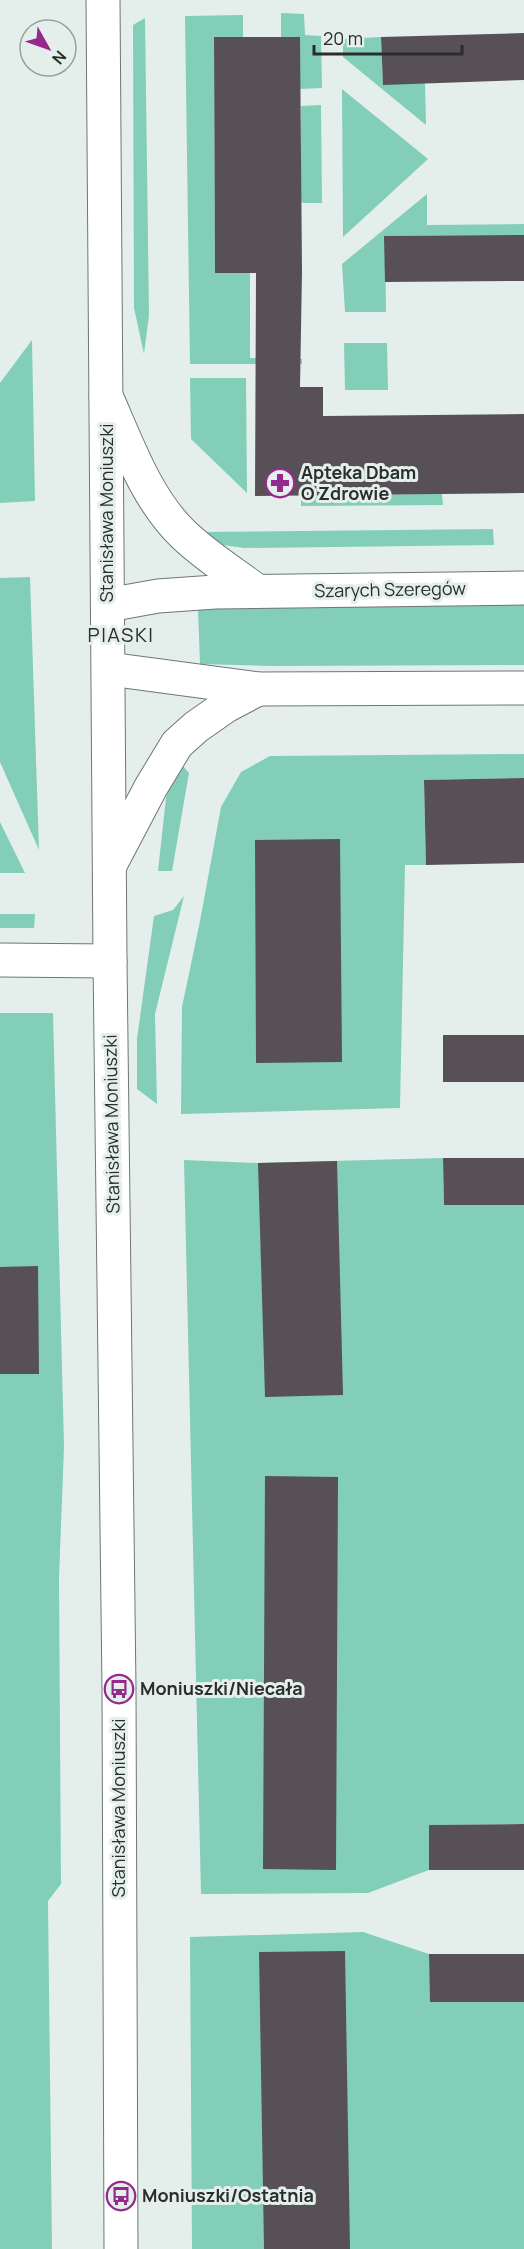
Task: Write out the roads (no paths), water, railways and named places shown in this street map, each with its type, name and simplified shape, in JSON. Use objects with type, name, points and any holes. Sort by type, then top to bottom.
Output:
[{"type":"street","name":"Stanisława Moniuszki","points":[[103,0],[110,961],[119,1689],[121,2249]]},
{"type":"street","points":[[106,396],[138,467],[172,523],[185,536],[257,591]]},
{"type":"street","name":"Szarych Szeregów","points":[[108,605],[158,596],[257,591],[524,588]]},
{"type":"street","points":[[109,669],[258,688],[524,688]]},
{"type":"street","points":[[111,863],[151,787],[177,744],[226,706],[258,688]]},
{"type":"street","points":[[0,960],[110,961]]},
{"type":"place","name":"Apteka Dbam O Zdrowie","points":[[280,483]]},
{"type":"place","name":"Moniuszki/Niecała","points":[[119,1689]]},
{"type":"place","name":"Moniuszki/Ostatnia","points":[[121,2196]]},
{"type":"district","name":"PIASKI","points":[[121,635]]}]
